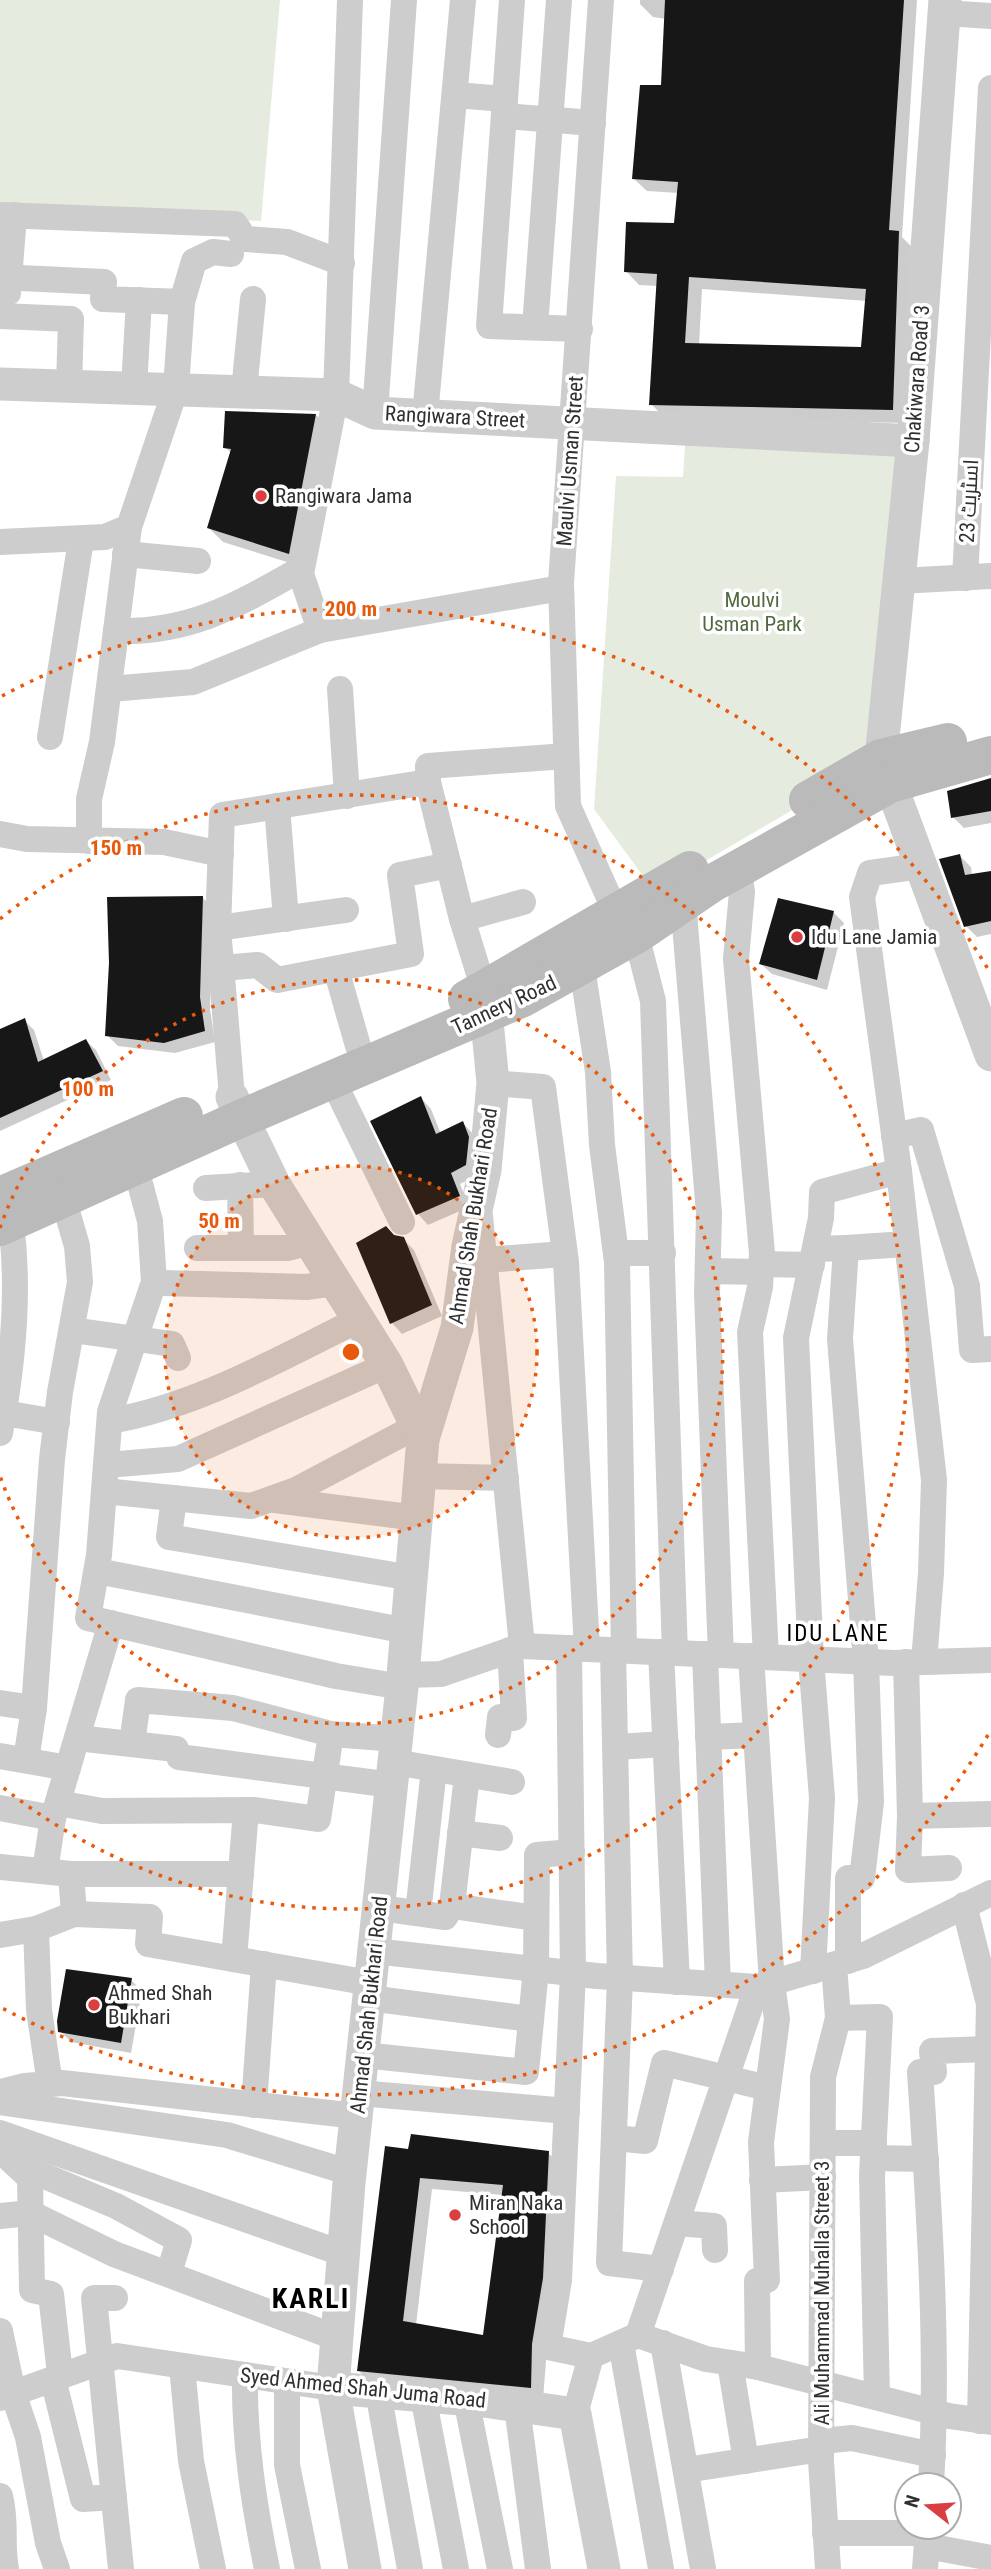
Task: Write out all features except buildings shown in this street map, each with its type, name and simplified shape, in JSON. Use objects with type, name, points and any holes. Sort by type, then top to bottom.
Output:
[{"type":"main road","name":"Tannery Road","points":[[4,1215],[130,1138],[333,1081],[486,1002],[626,924],[885,771],[991,731]]},
{"type":"main road","name":"Tannery Road","points":[[4,1215],[64,1198],[135,1165],[236,1108],[358,1046],[582,967],[626,924],[683,901],[739,870],[885,771],[991,755]]},
{"type":"street","points":[[320,630],[301,574],[336,395],[350,0]]},
{"type":"street","points":[[375,413],[404,0]]},
{"type":"street","points":[[425,416],[463,0]]},
{"type":"street","points":[[512,0],[489,326],[580,328]]},
{"type":"street","points":[[535,327],[559,0]]},
{"type":"street","name":"Maulvi Usman Street","points":[[601,0],[561,588],[566,756],[568,806],[626,924],[653,1001],[669,1442],[666,1744],[677,1982]]},
{"type":"street","points":[[945,6],[991,16]]},
{"type":"street","name":"Chakiwara Road 3","points":[[885,771],[913,441],[945,6]]},
{"type":"street","name":"اسٹریٹ 23","points":[[978,577],[991,88]]},
{"type":"street","points":[[455,94],[551,120],[593,123]]},
{"type":"street","points":[[69,386],[71,319],[3,316],[7,215],[235,224],[245,239],[287,242],[342,263]]},
{"type":"street","points":[[89,841],[89,799],[102,743],[110,689],[129,527],[176,388],[182,302],[194,261],[213,252],[231,254]]},
{"type":"street","points":[[5,277],[104,282],[103,299],[182,302]]},
{"type":"street","points":[[244,391],[253,299]]},
{"type":"street","points":[[134,387],[139,300]]},
{"type":"street","points":[[340,301],[383,305]]},
{"type":"street","name":"Rangiwara Street","points":[[0,384],[336,395],[375,413],[913,441]]},
{"type":"street","points":[[0,542],[81,540],[105,537],[129,527]]},
{"type":"street","points":[[50,737],[81,540]]},
{"type":"street","points":[[125,554],[198,561]]},
{"type":"street","points":[[116,631],[144,632],[180,627],[232,608],[292,574],[301,574]]},
{"type":"street","points":[[900,581],[978,577]]},
{"type":"street","points":[[110,689],[193,682],[320,630],[561,588]]},
{"type":"street","points":[[341,689],[347,796]]},
{"type":"street","points":[[486,1002],[428,782],[428,766],[566,756]]},
{"type":"street","points":[[885,771],[991,1055]]},
{"type":"street","points":[[105,1478],[174,1498],[251,1506],[296,1490],[420,1432],[387,1366],[274,1184],[236,1108],[218,928],[222,815],[428,782]]},
{"type":"street","points":[[278,806],[286,919]]},
{"type":"street","points":[[0,834],[27,839],[164,842],[221,854]]},
{"type":"street","points":[[222,968],[258,965],[277,980],[411,954],[400,875],[449,865]]},
{"type":"street","points":[[921,866],[870,873],[862,897],[899,1171],[934,1480],[931,1573],[915,1662],[908,1870],[949,1868]]},
{"type":"street","points":[[739,870],[743,892],[736,960],[761,1268],[750,1332],[758,1657],[756,1735],[764,1985],[777,2019],[761,2142],[767,2280],[757,2281],[758,2367]]},
{"type":"street","points":[[683,901],[709,1213],[713,1654],[708,1737],[718,1985]]},
{"type":"street","points":[[462,919],[523,902]]},
{"type":"street","points":[[218,928],[346,911]]},
{"type":"street","points":[[582,967],[598,1072],[602,1145],[616,1253],[598,1649],[572,1852],[573,1973],[559,2280],[548,2347],[590,2356],[629,2339],[663,2343],[706,2359],[758,2367],[935,2412],[986,2421],[989,2004],[964,1905]]},
{"type":"street","points":[[336,969],[358,1046]]},
{"type":"street","name":"Ahmad Shah Bukhari Road","points":[[365,2569],[333,2388],[351,2173],[403,1681],[420,1476],[420,1432],[457,1328],[485,1170],[493,1083],[486,1002]]},
{"type":"street","points":[[333,1081],[402,1222]]},
{"type":"street","points":[[493,1083],[543,1087],[564,1254],[598,1649],[615,1747],[620,1978],[609,2263],[661,2269]]},
{"type":"street","points":[[894,1136],[921,1130],[967,1286],[972,1350],[991,1349]]},
{"type":"street","points":[[135,1165],[150,1221],[154,1282],[110,1421],[97,1571],[88,1618],[336,1676],[403,1681],[441,1674],[516,1648],[866,1661],[991,1660]]},
{"type":"street","points":[[832,1966],[811,1659],[796,1338],[813,1257],[822,1192],[899,1171]]},
{"type":"street","points":[[206,1188],[274,1184]]},
{"type":"street","points":[[240,1185],[241,1248]]},
{"type":"street","points":[[479,1197],[506,1478],[516,1648],[514,1718],[500,1717],[498,1735]]},
{"type":"street","points":[[26,1760],[34,1708],[57,1422],[80,1282],[77,1246],[64,1198]]},
{"type":"street","points":[[4,1215],[16,1260],[14,1323],[2,1423],[57,1422]]},
{"type":"street","points":[[197,1248],[288,1248],[310,1242]]},
{"type":"street","points":[[708,1271],[761,1268],[846,1248],[906,1244]]},
{"type":"street","points":[[832,1966],[848,1878],[862,1878],[872,1802],[866,1661],[840,1339],[846,1248]]},
{"type":"street","points":[[616,1253],[663,1253]]},
{"type":"street","points":[[485,1260],[564,1254]]},
{"type":"street","points":[[162,1283],[306,1287],[335,1283]]},
{"type":"street","points":[[110,1421],[153,1414],[187,1402],[358,1320]]},
{"type":"street","points":[[72,1330],[135,1341],[173,1344],[178,1358]]},
{"type":"street","points":[[105,1478],[178,1459],[387,1366]]},
{"type":"street","points":[[669,1442],[713,1441]]},
{"type":"street","points":[[420,1476],[506,1478]]},
{"type":"street","points":[[174,1498],[169,1537],[412,1578]]},
{"type":"street","points":[[270,1499],[417,1518]]},
{"type":"street","points":[[97,1571],[407,1630]]},
{"type":"street","points":[[74,1914],[58,1872],[56,1811],[111,1623]]},
{"type":"street","points":[[132,1744],[138,1700],[233,1708],[331,1734],[394,1762],[512,1782]]},
{"type":"street","points":[[0,1703],[34,1708]]},
{"type":"street","points":[[0,1808],[56,1811],[246,1810],[303,1815],[318,1819],[331,1734]]},
{"type":"street","points":[[708,1737],[756,1735]]},
{"type":"street","points":[[77,1738],[176,1749],[179,1758],[324,1776],[394,1762]]},
{"type":"street","points":[[615,1747],[666,1744]]},
{"type":"street","points":[[0,1756],[68,1768]]},
{"type":"street","points":[[418,1913],[434,1769]]},
{"type":"street","points":[[380,1908],[445,1917],[452,1906],[467,1775]]},
{"type":"street","points":[[234,1959],[246,1810]]},
{"type":"street","points":[[910,1816],[991,1814]]},
{"type":"street","points":[[460,1833],[500,1838]]},
{"type":"street","points":[[363,2055],[526,2072],[536,1969],[537,1855],[572,1852]]},
{"type":"street","points":[[0,1867],[58,1872],[241,1874]]},
{"type":"street","points":[[153,1874],[148,1944],[264,1965],[370,1991],[530,2019]]},
{"type":"street","points":[[374,1951],[620,1978],[718,1985],[764,1985],[832,1966],[991,1893]]},
{"type":"street","points":[[452,1906],[536,1918]]},
{"type":"street","points":[[0,1935],[36,1929],[74,1914],[150,1917]]},
{"type":"street","points":[[36,1929],[39,2010],[50,2084]]},
{"type":"street","points":[[254,2105],[264,1965]]},
{"type":"street","name":"Ali Muhammad Muhalla Street 3","points":[[828,2569],[821,2445],[823,2077],[838,2018],[832,1966]]},
{"type":"street","points":[[662,2569],[629,2339],[661,2269],[726,2078],[764,1985]]},
{"type":"street","points":[[838,2018],[880,2017],[874,2150],[877,2397]]},
{"type":"street","points":[[932,2471],[935,2412],[931,2236],[920,2072],[934,2072],[932,2051],[988,2049]]},
{"type":"street","points":[[615,2138],[645,2141],[664,2063],[768,2088]]},
{"type":"street","points":[[476,2103],[479,2067]]},
{"type":"street","points":[[2,2088],[50,2084],[254,2105],[476,2103],[567,2111]]},
{"type":"street","points":[[2,2088],[227,2135],[351,2173]]},
{"type":"street","points":[[0,2133],[344,2254]]},
{"type":"street","points":[[823,2143],[926,2159]]},
{"type":"street","points":[[7,2156],[30,2178],[32,2290],[51,2294],[57,2376],[83,2499],[114,2497]]},
{"type":"street","points":[[7,2156],[116,2206],[179,2240],[169,2273]]},
{"type":"street","points":[[762,2180],[823,2177]]},
{"type":"street","points":[[0,2216],[30,2213],[114,2254],[337,2338]]},
{"type":"street","points":[[677,2222],[714,2226],[715,2250]]},
{"type":"street","points":[[115,2298],[94,2298],[121,2569]]},
{"type":"street","points":[[0,2331],[6,2396],[28,2437],[42,2515],[57,2569]]},
{"type":"street","points":[[663,2343],[703,2569]]},
{"type":"street","name":"Syed Ahmed Shah Juma Road","points":[[6,2396],[117,2356],[333,2388],[466,2399],[575,2414]]},
{"type":"street","points":[[590,2356],[575,2414],[604,2569]]},
{"type":"street","points":[[730,2363],[746,2461]]},
{"type":"street","points":[[182,2366],[191,2461],[213,2569]]},
{"type":"street","points":[[245,2375],[246,2434],[267,2569]]},
{"type":"street","points":[[287,2382],[287,2465],[308,2569]]},
{"type":"street","points":[[379,2392],[410,2569]]},
{"type":"street","points":[[422,2396],[456,2569]]},
{"type":"street","points":[[466,2399],[500,2569]]},
{"type":"street","points":[[517,2406],[538,2569]]},
{"type":"street","points":[[686,2470],[746,2461],[852,2438],[933,2455]]},
{"type":"street","points":[[0,2496],[6,2522],[3,2553],[6,2569]]},
{"type":"street","points":[[825,2533],[927,2544],[991,2558]]},
{"type":"green space","points":[[0,0],[280,0],[261,221],[0,214]]},
{"type":"green space","name":"Moulvi Usman Park","points":[[686,430],[913,441],[881,758],[654,891],[594,809],[616,476],[683,477]]},
{"type":"place","name":"Rangiwara Jama","points":[[261,496]]},
{"type":"place","name":"Idu Lane Jamia","points":[[797,937]]},
{"type":"place","name":"Ahmed Shah Bukhari","points":[[94,2005]]},
{"type":"place","name":"Miran Naka School","points":[[455,2215]]},
{"type":"district","name":"IDU LANE","points":[[838,1633]]},
{"type":"district","name":"KARLI","points":[[311,2298]]}]
